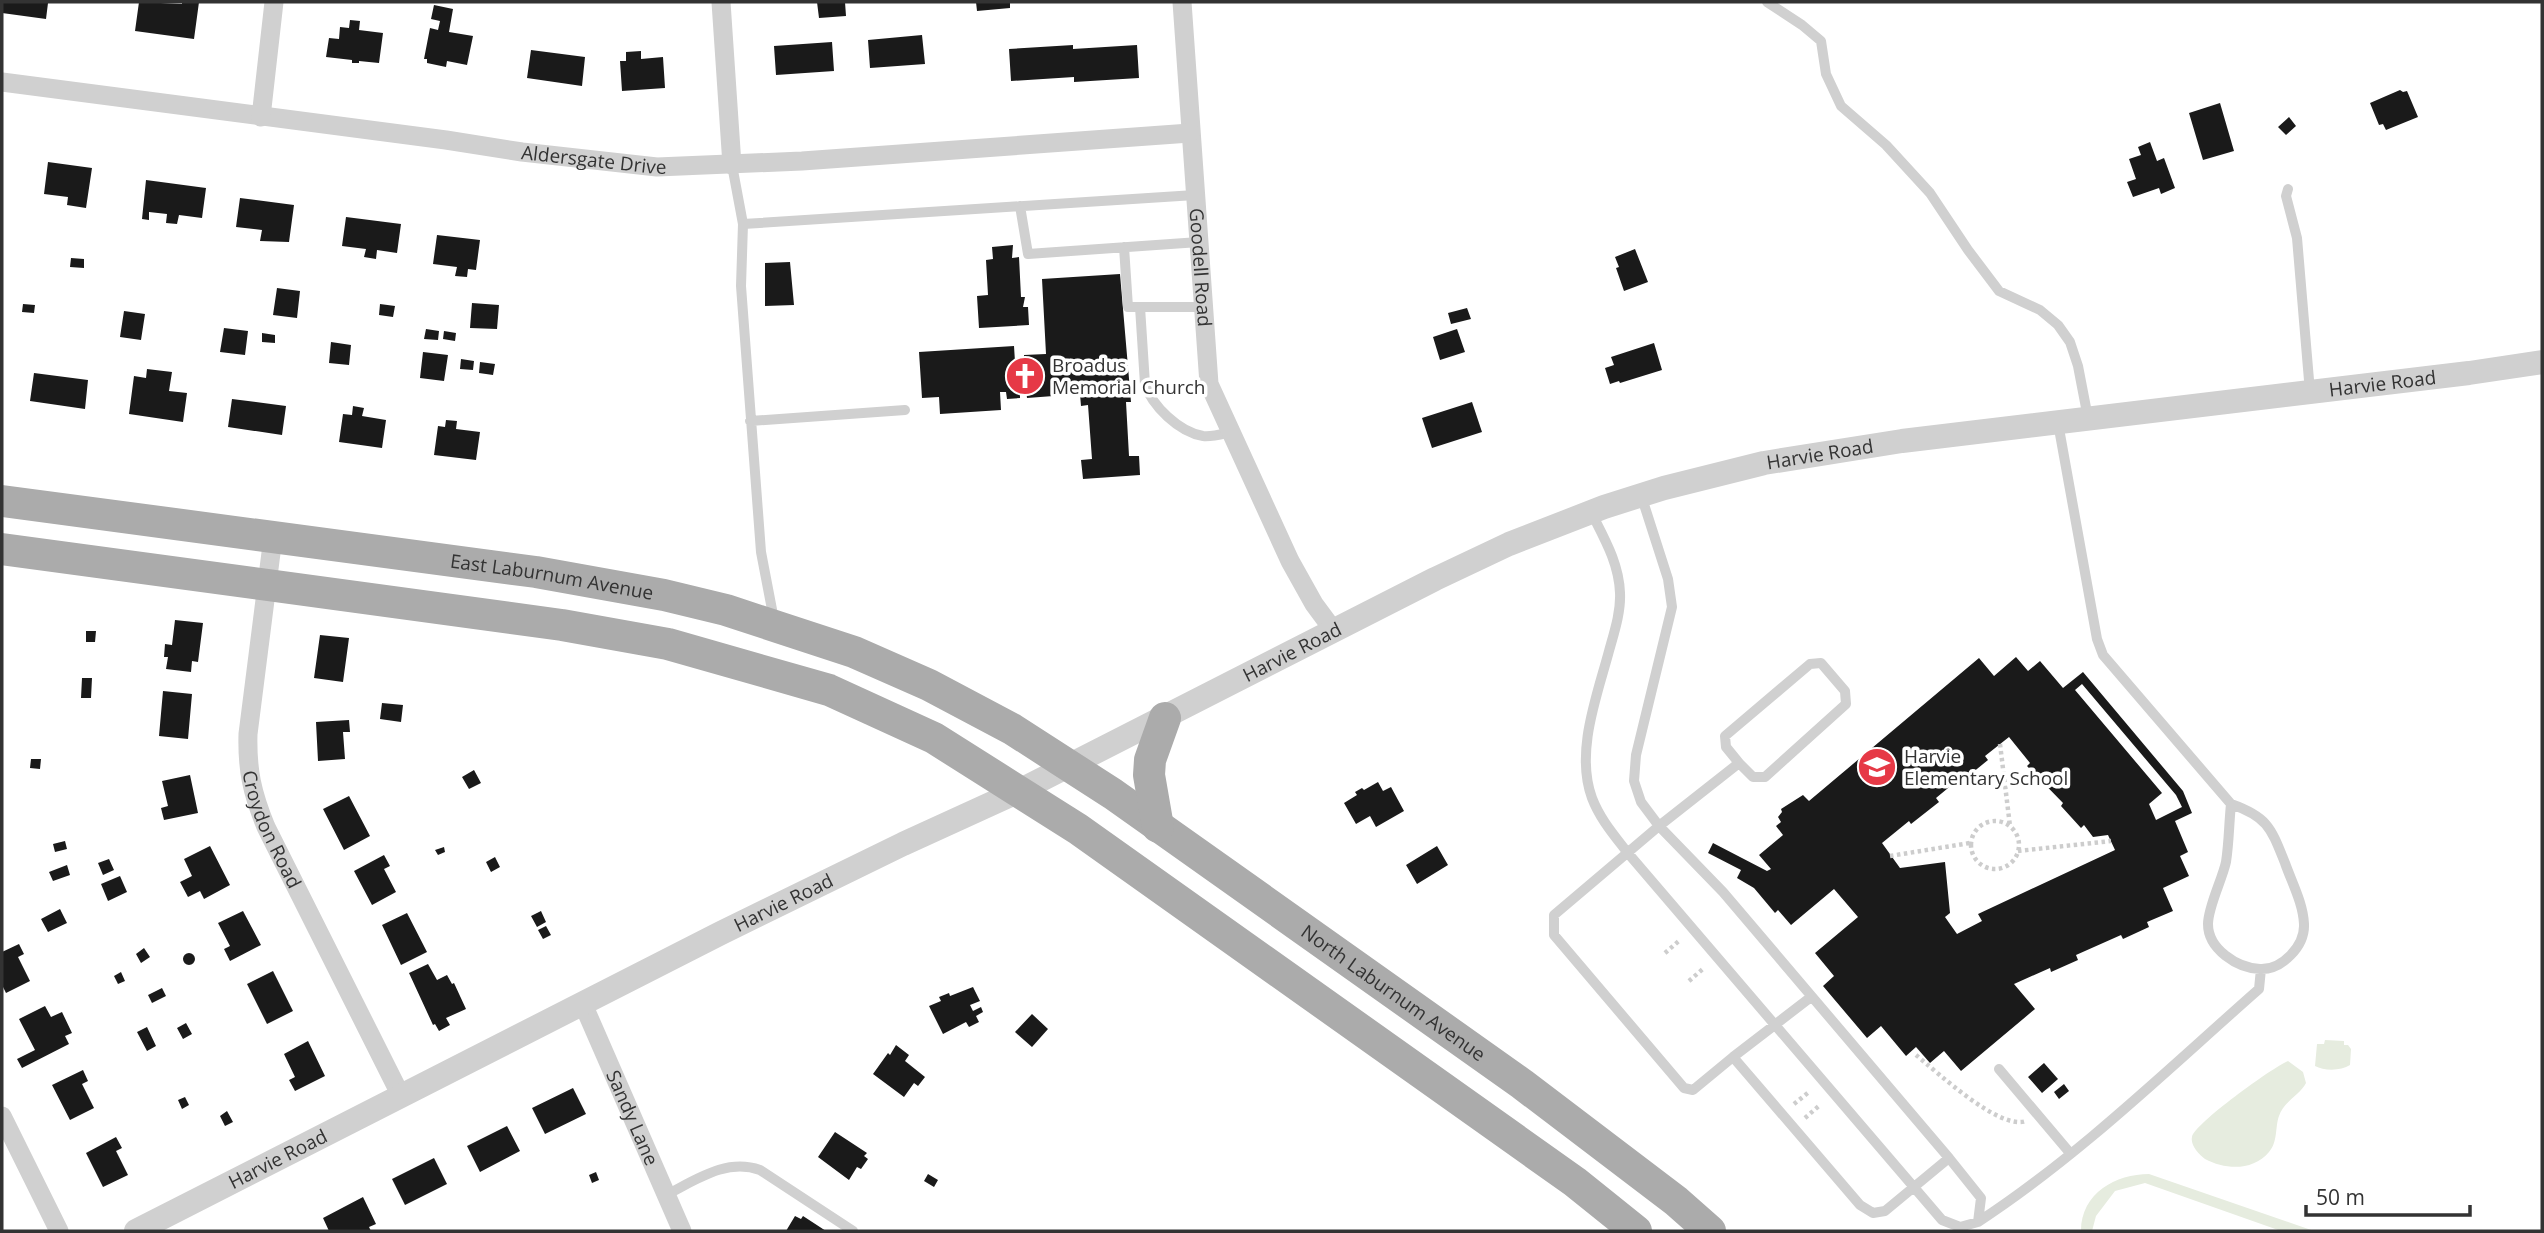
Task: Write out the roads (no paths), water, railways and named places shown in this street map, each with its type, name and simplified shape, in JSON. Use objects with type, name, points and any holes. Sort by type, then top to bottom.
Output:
[{"type":"main road","name":"East Laburnum Avenue","points":[[2,501],[536,572],[664,595],[775,624],[854,652],[929,685],[1012,729],[1068,766]]},
{"type":"main road","points":[[2,549],[562,625],[668,644],[829,690],[934,738],[1078,828],[1575,1182],[1636,1231]]},
{"type":"main road","points":[[1158,827],[1149,775],[1150,760],[1165,718]]},
{"type":"main road","name":"North Laburnum Avenue","points":[[1068,766],[1533,1092],[1676,1201],[1710,1231]]},
{"type":"street","points":[[261,117],[274,2]]},
{"type":"street","points":[[721,2],[733,165]]},
{"type":"street","name":"Goodell Road","points":[[1182,2],[1209,384],[1290,561],[1314,604],[1334,631]]},
{"type":"street","name":"Aldersgate Drive","points":[[2,82],[657,167],[733,165],[1190,133]]},
{"type":"street","name":"Harvie Road","points":[[136,1231],[733,927],[1019,791],[1509,544],[1591,512],[1641,495],[1764,463],[1902,442],[2542,362]]},
{"type":"street","name":"Croydon Road","points":[[273,537],[248,734],[247,764],[253,794],[266,827],[401,1097]]},
{"type":"street","name":"Sandy Lane","points":[[583,1004],[682,1231]]},
{"type":"street","points":[[2,1116],[59,1231]]},
{"type":"lane","points":[[1767,2],[1802,24],[1821,41],[1826,74],[1841,106],[1886,145],[1930,193],[1999,291],[2040,310],[2058,325],[2070,342],[2074,354],[2088,419]]},
{"type":"lane","points":[[733,165],[743,224],[741,286],[761,552],[775,624]]},
{"type":"lane","points":[[2288,189],[2286,196],[2297,238],[2310,393]]},
{"type":"lane","points":[[743,224],[1195,195]]},
{"type":"lane","points":[[1020,206],[1028,254],[1199,242]]},
{"type":"lane","points":[[1124,247],[1128,307],[1204,307]]},
{"type":"lane","points":[[1140,307],[1145,384],[1148,393],[1176,423],[1192,433],[1205,436],[1231,432]]},
{"type":"lane","points":[[750,421],[905,410]]},
{"type":"lane","points":[[2058,423],[2097,639],[2103,655],[2231,804],[2253,812],[2272,830],[2299,900],[2304,926],[2300,944],[2286,960],[2261,969],[2230,960],[2214,942],[2208,924],[2226,862],[2231,804]]},
{"type":"lane","points":[[1641,495],[1668,579],[1672,607],[1636,755],[1634,781],[1641,802],[1659,826],[1723,892],[1949,1158],[1981,1198],[1978,1222]]},
{"type":"lane","points":[[1591,512],[1617,567],[1620,595],[1616,626],[1592,715],[1586,774],[1592,798],[1603,820],[1627,852],[1942,1220],[1960,1227],[1978,1222],[2070,1153],[2259,989],[2261,969]]},
{"type":"lane","points":[[1821,663],[1845,691],[1846,705],[1765,777],[1754,776],[1739,763],[1726,747],[1725,736],[1810,664],[1821,663]]},
{"type":"lane","points":[[1739,763],[1627,852],[1555,915],[1554,935],[1684,1088],[1692,1090],[1811,997]]},
{"type":"lane","points":[[1733,1057],[1860,1205],[1873,1213],[1885,1210],[1949,1158]]},
{"type":"lane","points":[[1999,1069],[2070,1153]]},
{"type":"lane","points":[[666,1195],[719,1169],[734,1165],[747,1166],[760,1170],[853,1231]]},
{"type":"place","name":"Broadus Memorial Church","points":[[1025,376]]},
{"type":"place","name":"Harvie Elementary School","points":[[1877,767]]}]
